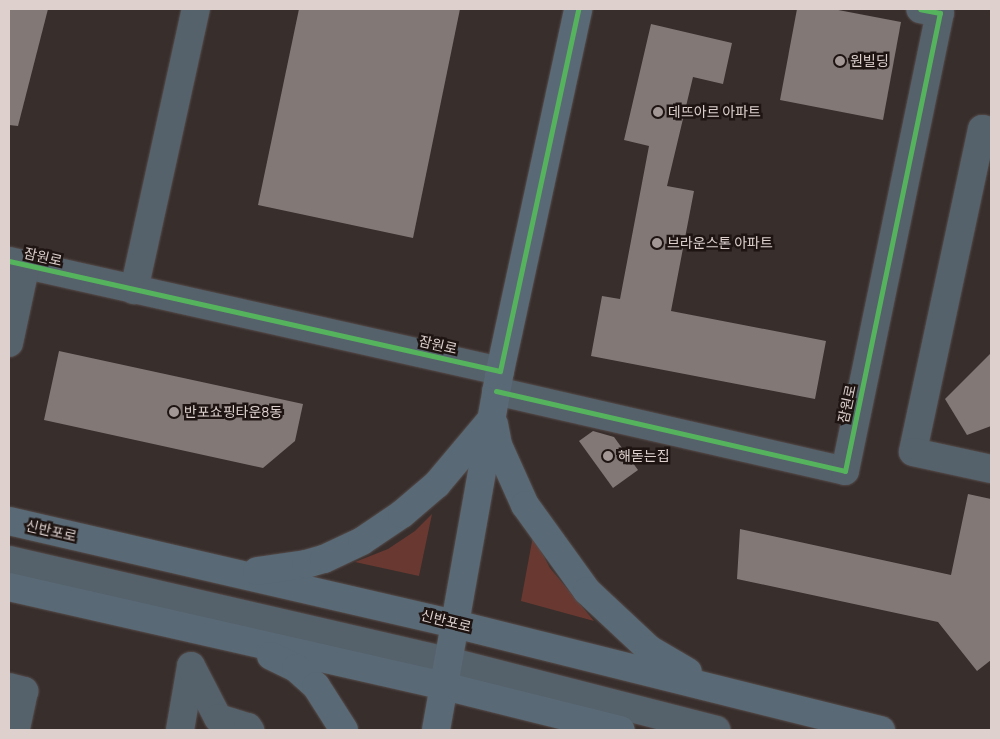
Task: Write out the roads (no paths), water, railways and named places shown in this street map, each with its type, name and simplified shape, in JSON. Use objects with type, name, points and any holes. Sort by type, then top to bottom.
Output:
[{"type":"main road","points":[[436,730],[498,381],[578,9]]},
{"type":"main road","points":[[232,572],[277,569],[306,564],[324,559],[362,541],[402,514],[437,484],[460,459],[492,418]]},
{"type":"main road","points":[[492,418],[498,444],[522,498],[544,533],[587,591],[649,649],[723,691]]},
{"type":"main road","name":"신반포로","points":[[9,521],[455,624],[881,730]]},
{"type":"main road","points":[[9,587],[192,629],[446,674],[621,730]]},
{"type":"main road","points":[[192,629],[269,655],[296,668],[316,686],[344,730]]},
{"type":"street","points":[[134,290],[196,9]]},
{"type":"street","name":"잠원로","points":[[17,263],[134,290],[498,381],[845,471],[940,13],[920,9]]},
{"type":"street","points":[[991,131],[982,129],[913,452],[991,469]]},
{"type":"street","points":[[9,343],[17,263]]},
{"type":"street","points":[[9,560],[446,674],[716,730]]},
{"type":"street","points":[[180,730],[191,666],[192,629]]},
{"type":"street","points":[[191,666],[218,718],[248,727],[250,730]]},
{"type":"street","points":[[9,687],[24,691],[16,730]]},
{"type":"place","name":"원빌딩","points":[[840,61]]},
{"type":"place","name":"데뜨아르 아파트","points":[[658,112]]},
{"type":"place","name":"브라운스톤 아파트","points":[[657,243]]},
{"type":"place","name":"반포쇼핑타운8동","points":[[174,412]]},
{"type":"place","name":"해돋는집","points":[[608,456]]}]
